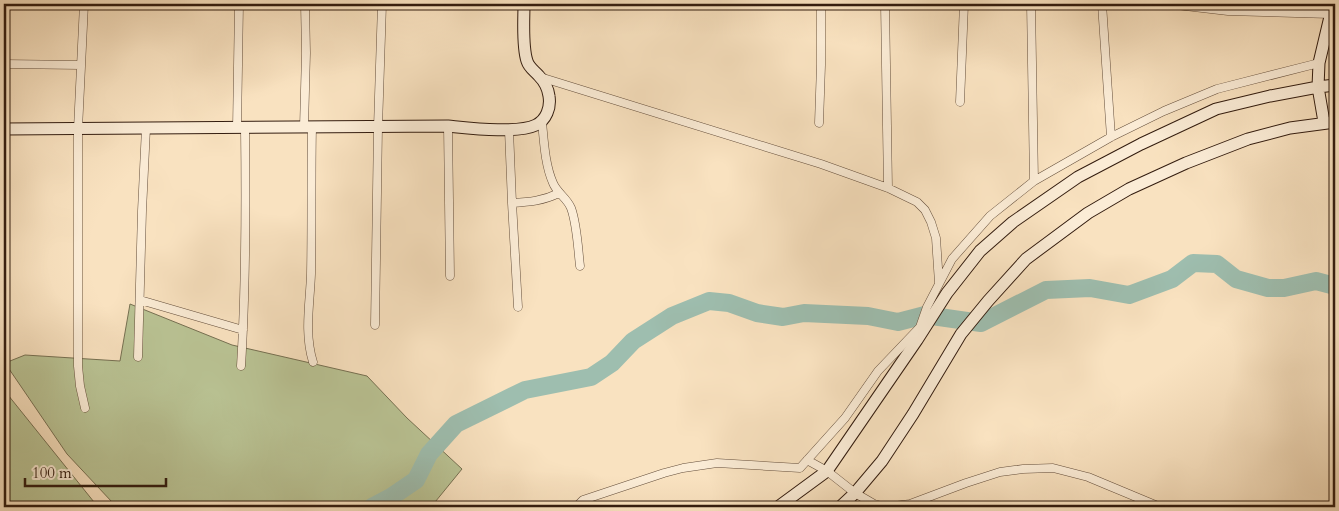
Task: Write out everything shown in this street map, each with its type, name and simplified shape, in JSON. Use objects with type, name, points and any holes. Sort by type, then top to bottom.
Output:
[{"type":"main road","points":[[4,129],[448,126],[509,130],[534,127],[542,122],[548,112],[550,99],[545,85],[527,62],[524,34],[524,4]]},
{"type":"main road","points":[[840,507],[855,493],[882,461],[962,334],[988,301],[1026,259],[1088,213],[1129,189],[1186,163],[1248,139],[1290,128],[1329,122],[1318,87],[1319,63],[1331,9]]},
{"type":"main road","points":[[778,507],[827,471],[918,340],[943,288],[980,251],[1013,222],[1078,177],[1140,144],[1216,109],[1270,96],[1335,85]]},
{"type":"street","points":[[84,4],[78,129],[78,366],[84,408]]},
{"type":"street","points":[[239,4],[241,128],[246,215],[241,366]]},
{"type":"street","points":[[305,4],[311,276],[308,316],[310,350],[313,362]]},
{"type":"street","points":[[375,326],[382,4]]},
{"type":"street","points":[[819,123],[821,65],[820,4]]},
{"type":"street","points":[[885,4],[888,188]]},
{"type":"street","points":[[960,102],[964,4]]},
{"type":"street","points":[[1031,4],[1034,181]]},
{"type":"street","points":[[1102,4],[1111,137]]},
{"type":"street","points":[[1168,4],[1331,9]]},
{"type":"street","points":[[576,507],[583,500],[682,468],[717,463],[800,468],[844,418],[878,371],[920,327],[927,307],[943,288],[952,259],[990,216],[1034,181],[1111,137],[1164,111],[1217,89],[1319,63]]},
{"type":"street","points":[[4,64],[81,65]]},
{"type":"street","points":[[540,77],[821,164],[888,188],[917,202],[925,210],[932,222],[943,288]]},
{"type":"street","points":[[542,122],[548,166],[553,184],[559,193],[566,198],[573,214],[580,266]]},
{"type":"street","points":[[448,126],[450,276]]},
{"type":"street","points":[[138,357],[146,128]]},
{"type":"street","points":[[509,130],[518,307]]},
{"type":"street","points":[[512,203],[538,201],[559,193]]},
{"type":"street","points":[[140,300],[243,330]]},
{"type":"street","points":[[807,460],[827,471],[855,493],[874,504],[886,507],[910,504],[1000,472],[1023,468],[1053,468],[1088,477],[1160,507]]},
{"type":"green space","points":[[130,304],[232,345],[367,376],[407,418],[462,469],[431,507],[110,507],[112,502],[67,454],[5,363],[25,355],[120,361]]},
{"type":"green space","points":[[4,390],[98,507],[4,507]]},
{"type":"waterway","points":[[372,507],[416,480],[429,454],[456,424],[525,390],[591,377],[612,363],[633,341],[672,316],[709,301],[729,303],[757,313],[783,317],[804,313],[868,316],[898,322],[925,315],[981,323],[1046,290],[1090,288],[1129,295],[1172,279],[1193,263],[1217,264],[1236,279],[1268,288],[1284,288],[1316,281],[1335,286]]}]
